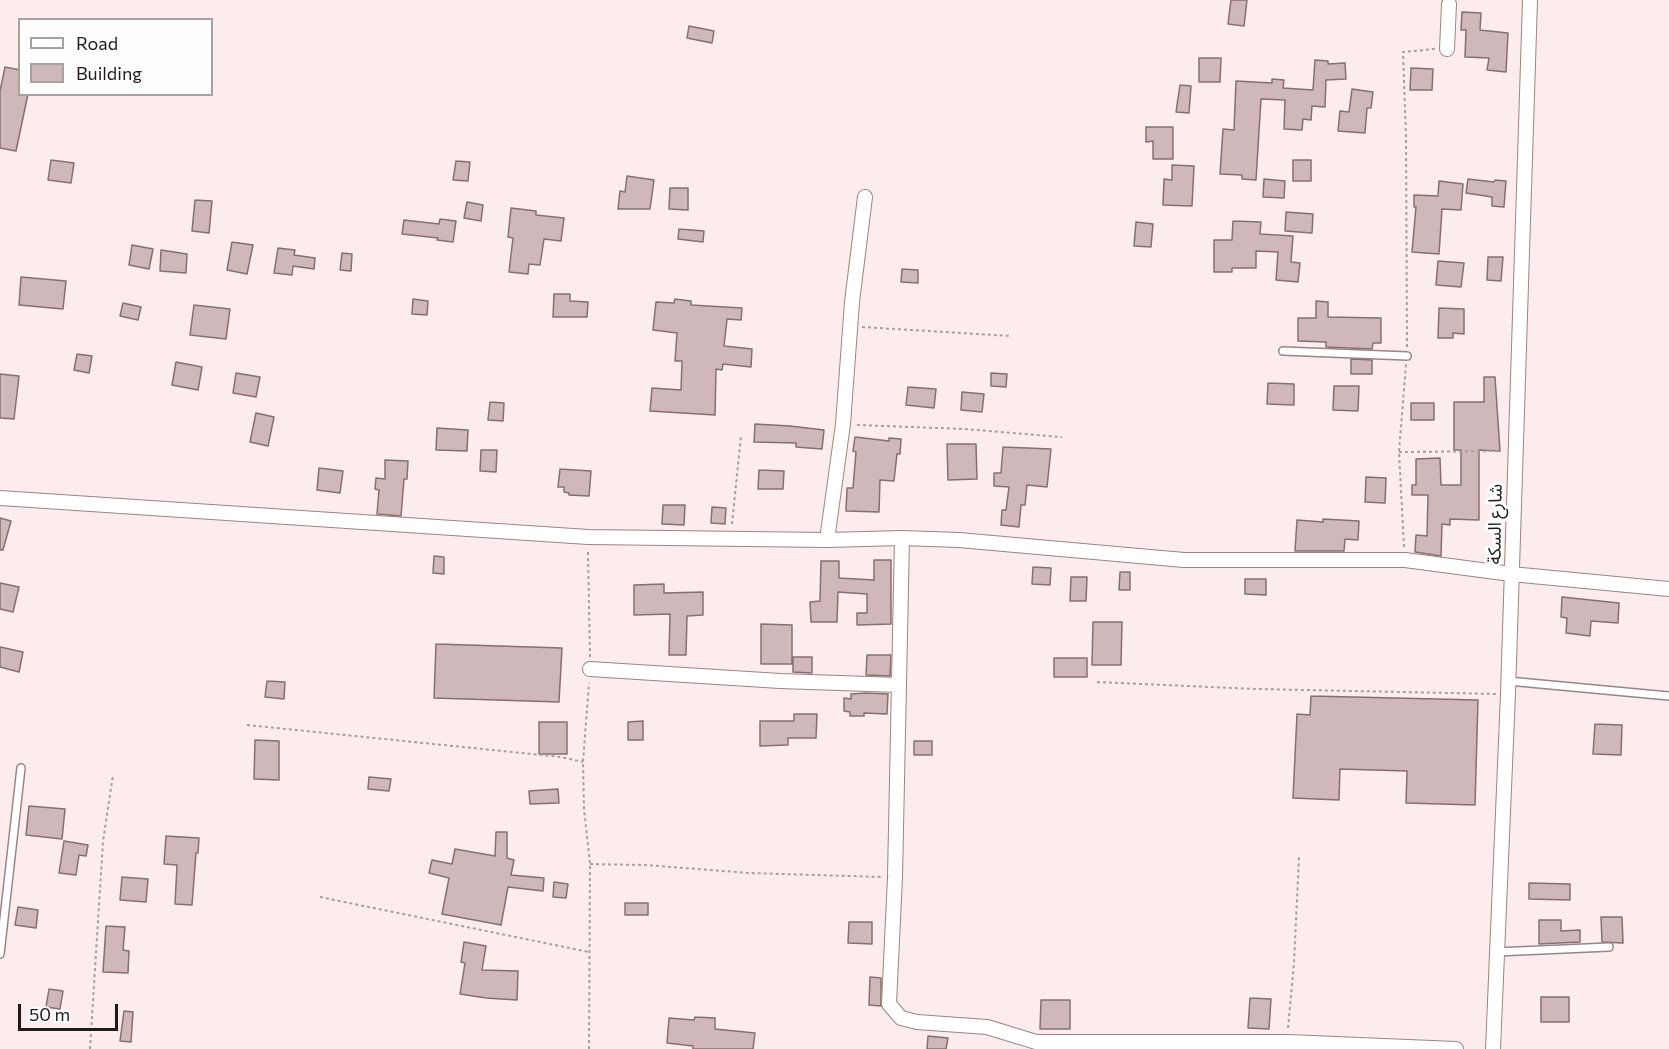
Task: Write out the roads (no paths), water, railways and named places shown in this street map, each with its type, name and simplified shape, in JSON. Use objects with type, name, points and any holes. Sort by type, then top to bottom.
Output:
[{"type":"street","name":"شارع السكة","points":[[1493,1049],[1508,688],[1530,0]]},
{"type":"street","points":[[1447,49],[1449,4]]},
{"type":"street","points":[[827,540],[843,424],[850,327],[865,197]]},
{"type":"street","points":[[0,498],[588,537],[827,540],[902,538],[959,540],[1184,560],[1405,560],[1511,574],[1669,590]]},
{"type":"street","points":[[902,538],[895,877],[889,1004],[901,1018],[917,1022],[987,1027],[1036,1046],[1288,1042],[1456,1049]]},
{"type":"street","points":[[590,669],[899,686]]},
{"type":"lane","points":[[1283,351],[1407,356]]},
{"type":"lane","points":[[1508,688],[1669,696]]},
{"type":"lane","points":[[0,954],[21,768]]},
{"type":"lane","points":[[1496,952],[1609,947]]}]
